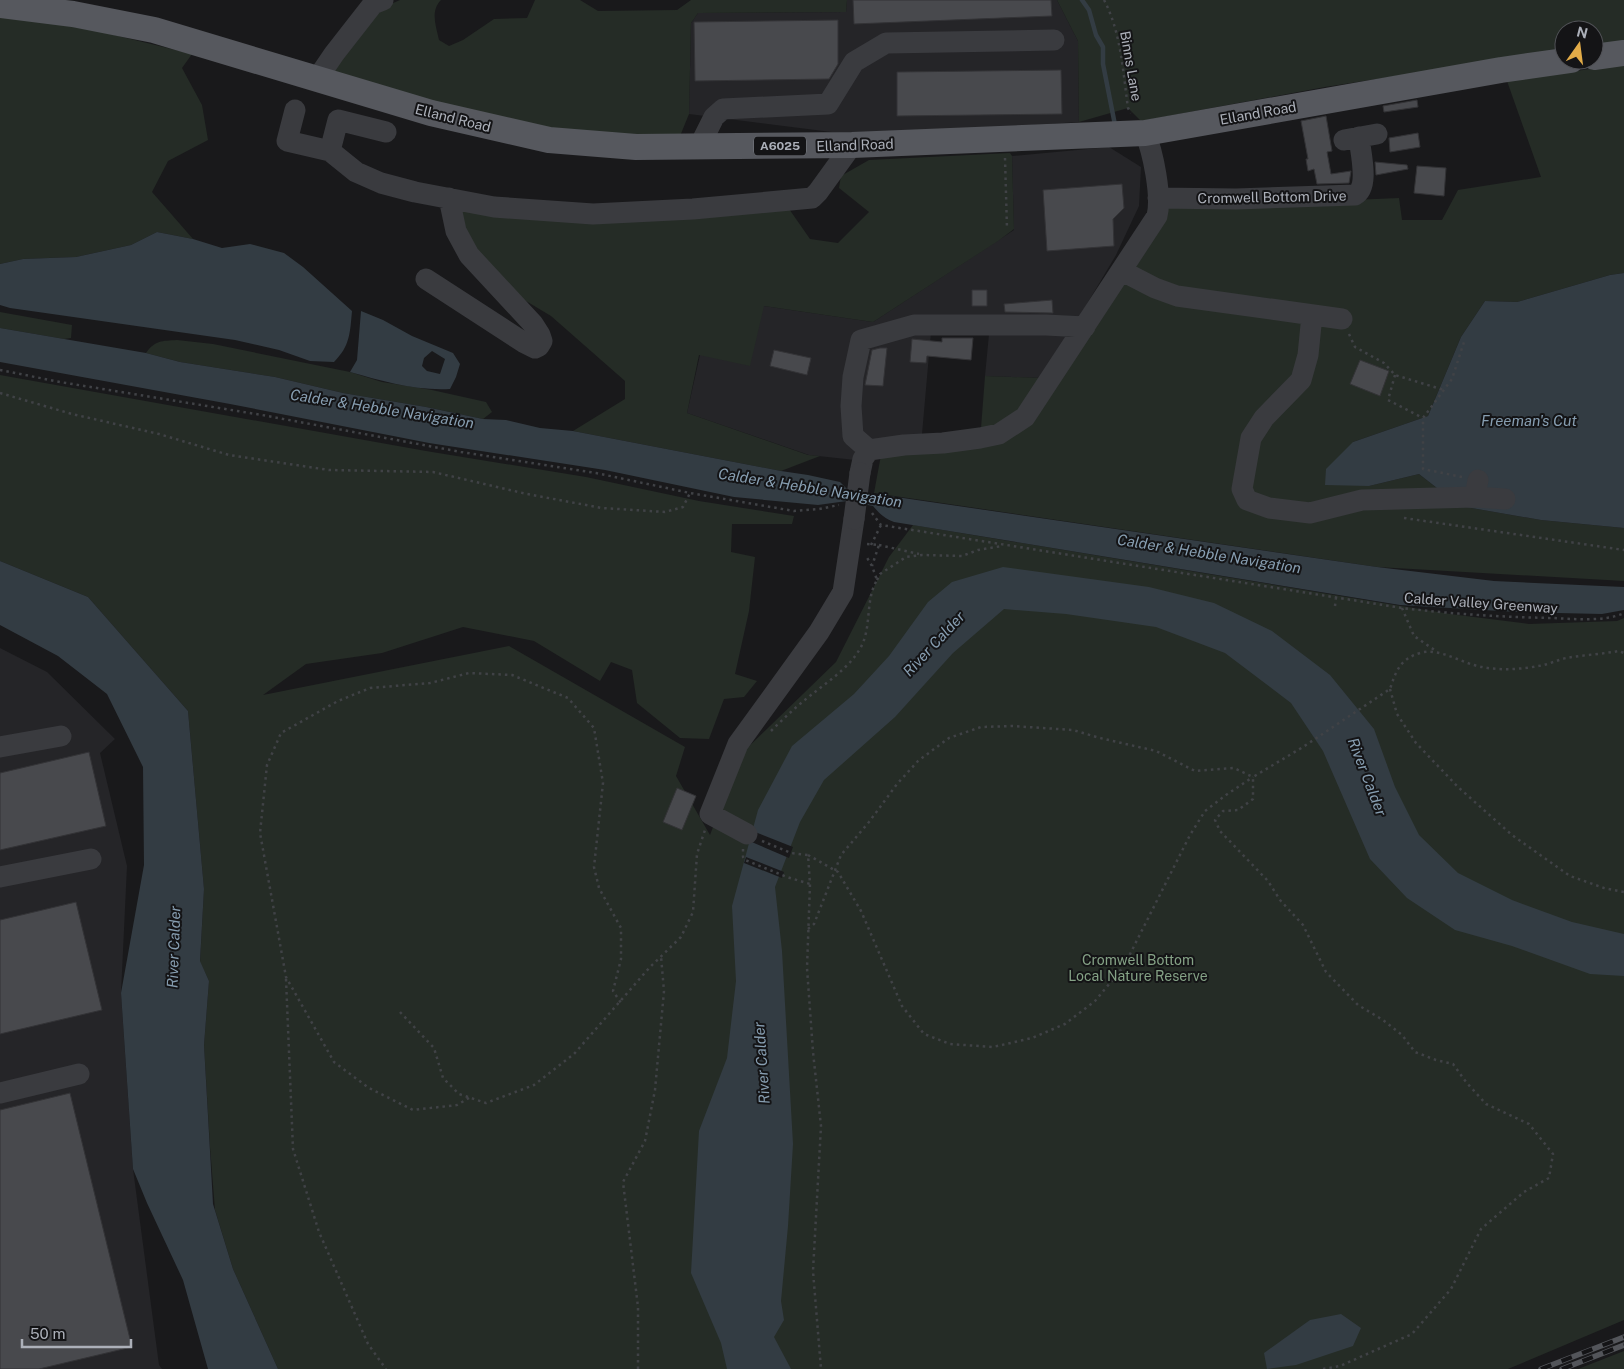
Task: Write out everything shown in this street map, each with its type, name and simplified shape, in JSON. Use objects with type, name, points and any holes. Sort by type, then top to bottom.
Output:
[{"type":"main road","name":"Elland Road","points":[[0,5],[73,14],[154,30],[431,114],[549,140],[636,147],[852,145],[1145,133],[1501,70],[1554,62]]},
{"type":"main road","points":[[1604,56],[1624,53]]},
{"type":"street","points":[[317,79],[334,54],[378,2]]},
{"type":"street","points":[[699,147],[714,117],[723,109],[828,104],[854,62],[886,43],[1054,40]]},
{"type":"street","points":[[295,110],[288,141],[330,151],[356,172],[415,192],[494,206],[542,211],[593,214],[693,209],[812,198],[852,145]]},
{"type":"street","points":[[330,151],[338,120],[386,132]]},
{"type":"street","points":[[746,834],[710,814],[738,744],[820,632],[843,592],[862,459],[869,450],[904,445],[943,443],[999,434],[1025,417],[1156,219],[1158,198],[1153,161],[1145,133]]},
{"type":"street","name":"Cromwell Bottom Drive","points":[[1158,198],[1236,199],[1356,195],[1364,182],[1360,137]]},
{"type":"street","points":[[426,279],[535,348],[542,342],[533,324],[469,255],[456,231],[449,198]]},
{"type":"street","points":[[1122,271],[1155,288],[1177,296],[1342,319]]},
{"type":"street","points":[[1312,315],[1308,355],[1301,380],[1264,418],[1251,438],[1242,489],[1247,500],[1269,508],[1310,513],[1362,500],[1476,488],[1505,499]]},
{"type":"street","points":[[869,450],[853,436],[851,406],[853,377],[861,340],[914,325],[1046,325],[1085,327]]},
{"type":"street","points":[[0,747],[61,736]]},
{"type":"street","points":[[0,877],[91,859]]},
{"type":"street","points":[[0,1093],[80,1074]]},
{"type":"path","name":"Binns Lane","points":[[1104,0],[1109,9],[1121,53],[1128,108],[1145,133]]},
{"type":"path","points":[[1005,139],[1007,229]]},
{"type":"path","points":[[1342,319],[1355,347],[1384,363],[1395,375],[1444,390]]},
{"type":"path","points":[[1464,342],[1452,380],[1423,418],[1423,469],[1476,488]]},
{"type":"path","points":[[0,370],[60,382],[262,415],[461,452],[596,473],[690,494],[794,511],[819,509],[856,511],[881,525],[871,545],[879,545],[922,555]]},
{"type":"path","points":[[1395,375],[1388,400],[1423,418]]},
{"type":"path","points":[[0,392],[72,414],[158,434],[229,454],[329,470],[433,472],[527,494],[602,508],[629,510],[666,512],[683,507],[690,494]]},
{"type":"path","points":[[1404,518],[1624,550]]},
{"type":"path","name":"Calder Valley Greenway","points":[[881,525],[1450,614],[1566,619],[1614,618],[1624,613]]},
{"type":"path","points":[[872,566],[879,545]]},
{"type":"path","points":[[770,732],[836,675],[851,660],[861,646],[868,627],[872,588],[880,574],[906,557],[922,555],[962,556],[978,550],[1006,545]]},
{"type":"path","points":[[864,553],[872,566],[877,580]]},
{"type":"path","points":[[1335,606],[1336,597]]},
{"type":"path","points":[[1402,608],[1414,636],[1437,652],[1468,664],[1485,668],[1508,670],[1543,665],[1566,658],[1619,651],[1624,653]]},
{"type":"path","points":[[1437,652],[1421,652],[1403,661],[1395,673],[1390,689],[1397,714],[1416,743],[1458,787],[1512,835],[1570,876],[1604,888],[1624,892]]},
{"type":"path","points":[[386,1369],[368,1344],[319,1232],[293,1149],[286,977],[260,833],[267,765],[281,733],[338,701],[370,688],[430,682],[469,673],[512,675],[568,698],[594,728],[603,783],[594,868],[600,888],[621,928],[621,959],[613,991],[621,1003]]},
{"type":"path","points":[[810,884],[745,860],[743,857],[746,834],[791,853],[808,855],[838,872],[861,911],[902,1006],[924,1034],[950,1044],[993,1047],[1032,1038],[1065,1024],[1096,1001],[1124,966],[1204,811],[1226,795],[1303,748],[1390,689]]},
{"type":"path","points":[[808,929],[814,924],[841,856],[897,784],[918,760],[949,738],[981,727],[1012,726],[1073,730],[1156,751],[1195,771],[1234,768],[1253,778]]},
{"type":"path","points":[[1253,778],[1253,799],[1238,810],[1223,811],[1215,820],[1220,831],[1268,881],[1280,900],[1303,926],[1326,972],[1358,1005],[1383,1020],[1402,1035],[1416,1052],[1453,1064],[1486,1104],[1529,1124],[1553,1154],[1549,1178],[1524,1192],[1481,1229],[1451,1289],[1412,1334],[1340,1366],[1323,1369]]},
{"type":"path","points":[[400,1012],[434,1048],[443,1078],[459,1094],[486,1103],[534,1084],[574,1054],[661,956],[681,937],[693,912],[697,854],[710,814]]},
{"type":"path","points":[[808,855],[810,884],[807,968],[821,1126],[813,1271],[822,1369]]},
{"type":"path","points":[[638,1369],[638,1307],[622,1182],[645,1141],[655,1090],[664,990],[661,956]]},
{"type":"path","points":[[286,977],[334,1062],[369,1088],[413,1110],[457,1105],[469,1098]]},
{"type":"shaded area","points":[[847,0],[1057,0],[1078,41],[1079,122],[863,136],[689,114],[691,23],[698,13],[846,12]]},
{"type":"shaded area","points":[[1109,147],[1141,167],[1139,206],[1116,255],[1043,378],[985,376],[989,334],[931,332],[922,434],[855,460],[809,455],[687,413],[700,355],[764,306],[873,322],[1014,230],[1012,156]]},
{"type":"shaded area","points":[[0,648],[47,672],[115,739],[100,753],[127,866],[121,993],[133,1169],[159,1365],[162,1369],[0,1369]]},
{"type":"green space","points":[[400,0],[441,0],[436,9],[435,24],[439,40],[449,46],[463,40],[494,19],[527,18],[535,0],[580,0],[598,11],[677,10],[691,0],[847,0],[846,12],[698,13],[691,23],[689,114],[678,141],[550,136],[329,77],[382,8]]},
{"type":"green space","points":[[1057,0],[1624,0],[1624,42],[1604,45],[1604,20],[1554,20],[1554,52],[1325,87],[1141,121],[1128,108],[1079,122],[1078,41]]},
{"type":"green space","points":[[0,14],[102,32],[192,54],[182,68],[202,105],[208,140],[168,161],[152,192],[193,239],[157,232],[131,245],[76,257],[23,259],[0,264]]},
{"type":"green space","points":[[1624,64],[1624,273],[1610,275],[1517,302],[1485,301],[1461,337],[1428,416],[1353,442],[1369,486],[1419,474],[1460,506],[1541,520],[1624,528],[1624,581],[1377,567],[874,493],[881,455],[981,428],[985,376],[1043,378],[1168,208],[1399,198],[1402,220],[1442,220],[1458,190],[1541,177],[1507,81],[1583,70],[1604,70],[1604,67]]},
{"type":"green space","points":[[1010,153],[1012,156],[1014,229],[998,241],[873,322],[764,306],[750,366],[699,355],[687,413],[808,455],[820,456],[781,471],[573,431],[625,399],[625,381],[551,316],[511,292],[476,252],[463,228],[461,206],[787,206],[810,239],[838,243],[869,212],[839,188],[841,176],[869,160]]},
{"type":"green space","points":[[0,312],[72,325],[71,338],[64,339],[0,328]]},
{"type":"green space","points":[[177,340],[213,344],[350,372],[382,382],[432,390],[486,402],[492,412],[483,419],[343,393],[275,377],[180,362],[146,353],[156,343]]},
{"type":"green space","name":"Cromwell Bottom Local Nature Reserve","points":[[0,375],[426,451],[586,477],[699,501],[794,516],[792,524],[732,524],[731,552],[755,557],[749,611],[735,674],[757,681],[744,697],[724,699],[709,739],[680,738],[637,703],[632,670],[611,662],[600,681],[534,641],[463,627],[382,653],[306,664],[263,695],[509,646],[685,747],[676,776],[710,835],[741,754],[836,662],[889,557],[913,525],[1450,614],[1529,624],[1617,621],[1624,618],[1624,1320],[1508,1369],[278,1369],[233,1269],[215,1210],[204,1045],[209,981],[200,962],[204,889],[188,711],[88,597],[0,561]]},
{"type":"green space","points":[[1624,1351],[1624,1369],[1578,1369]]},
{"type":"water","points":[[157,232],[193,239],[222,248],[250,244],[284,253],[303,267],[352,311],[350,333],[343,350],[334,362],[310,361],[279,350],[235,340],[0,305],[0,264],[23,259],[76,257],[131,245]]},
{"type":"water","name":"Freeman's Cut","points":[[1624,273],[1624,528],[1541,520],[1460,506],[1419,474],[1369,486],[1325,485],[1326,469],[1353,442],[1428,416],[1461,337],[1485,301],[1517,302],[1610,275]]},
{"type":"water","points":[[361,311],[383,320],[412,336],[453,353],[460,364],[450,389],[437,389],[399,385],[350,372],[357,360]],"holes":[[[432,351],[445,359],[440,374],[427,371],[422,366],[424,358]]]},
{"type":"water","name":"Calder & Hebble Navigation","points":[[0,328],[146,353],[180,362],[275,377],[343,393],[483,419],[506,420],[540,428],[573,431],[808,475],[840,482],[848,490],[1377,567],[1494,581],[1624,587],[1624,610],[1602,614],[1517,612],[1400,605],[894,522],[882,516],[873,506],[847,501],[818,505],[734,497],[605,470],[429,443],[0,362]]},
{"type":"water","name":"River Calder","points":[[0,561],[88,597],[188,711],[204,889],[200,961],[209,981],[204,1045],[213,1204],[233,1269],[278,1369],[208,1369],[183,1280],[133,1169],[121,993],[144,865],[143,767],[107,694],[58,656],[0,625]]},
{"type":"water","name":"River Calder","points":[[1003,567],[1149,587],[1214,603],[1272,631],[1330,675],[1374,729],[1395,787],[1419,835],[1458,873],[1512,900],[1572,922],[1624,934],[1624,976],[1590,974],[1512,946],[1455,930],[1407,898],[1370,859],[1323,751],[1291,703],[1225,653],[1156,627],[1066,614],[1004,609],[953,653],[895,717],[824,780],[800,822],[775,887],[782,951],[793,1144],[781,1301],[784,1320],[774,1337],[791,1369],[727,1369],[721,1343],[691,1273],[699,1131],[727,1058],[736,981],[732,906],[758,810],[792,746],[854,694],[889,656],[928,602],[952,582]]},
{"type":"water","points":[[1341,1314],[1361,1328],[1353,1346],[1296,1365],[1267,1369],[1264,1353],[1310,1320]]},
{"type":"pier","points":[[750,830],[793,847],[789,858],[747,840]]},
{"type":"pier","points":[[746,857],[784,872],[782,878],[744,863]]},
{"type":"building","points":[[853,0],[1051,0],[1052,16],[854,24]]},
{"type":"building","points":[[838,20],[838,64],[829,79],[695,81],[694,22]]},
{"type":"building","points":[[1061,70],[1062,114],[897,116],[897,72]]},
{"type":"building","points":[[1417,100],[1418,107],[1384,112],[1383,106]]},
{"type":"building","points":[[1326,116],[1332,151],[1327,152],[1331,174],[1351,171],[1349,183],[1317,184],[1314,169],[1308,171],[1306,159],[1308,159],[1301,121]]},
{"type":"building","points":[[1418,133],[1420,147],[1390,152],[1389,138]]},
{"type":"building","points":[[1375,162],[1407,165],[1408,169],[1376,175]]},
{"type":"building","points":[[1417,166],[1446,168],[1444,196],[1414,193]]},
{"type":"building","points":[[1122,184],[1124,208],[1113,219],[1114,246],[1047,251],[1043,190]]},
{"type":"building","points":[[972,290],[987,290],[987,306],[972,306]]},
{"type":"building","points":[[1052,300],[1053,313],[1005,312],[1004,304]]},
{"type":"building","points":[[942,338],[973,338],[971,360],[927,356],[926,363],[910,362],[912,339],[942,342]]},
{"type":"building","points":[[887,348],[883,386],[865,385],[872,350]]},
{"type":"building","points":[[774,350],[811,358],[807,375],[770,366]]},
{"type":"building","points":[[1360,360],[1389,371],[1380,396],[1350,384]]},
{"type":"building","points":[[89,752],[106,826],[0,850],[0,773]]},
{"type":"building","points":[[677,788],[696,796],[682,830],[663,822]]},
{"type":"building","points":[[76,902],[102,1010],[0,1034],[0,920]]},
{"type":"building","points":[[70,1093],[132,1347],[39,1369],[0,1369],[0,1110]]},
{"type":"waterway","points":[[1082,0],[1089,10],[1096,35],[1103,47],[1103,64],[1115,125]]},
{"type":"railway","points":[[1541,1369],[1624,1337]]},
{"type":"railway","points":[[1562,1369],[1624,1345]]}]
